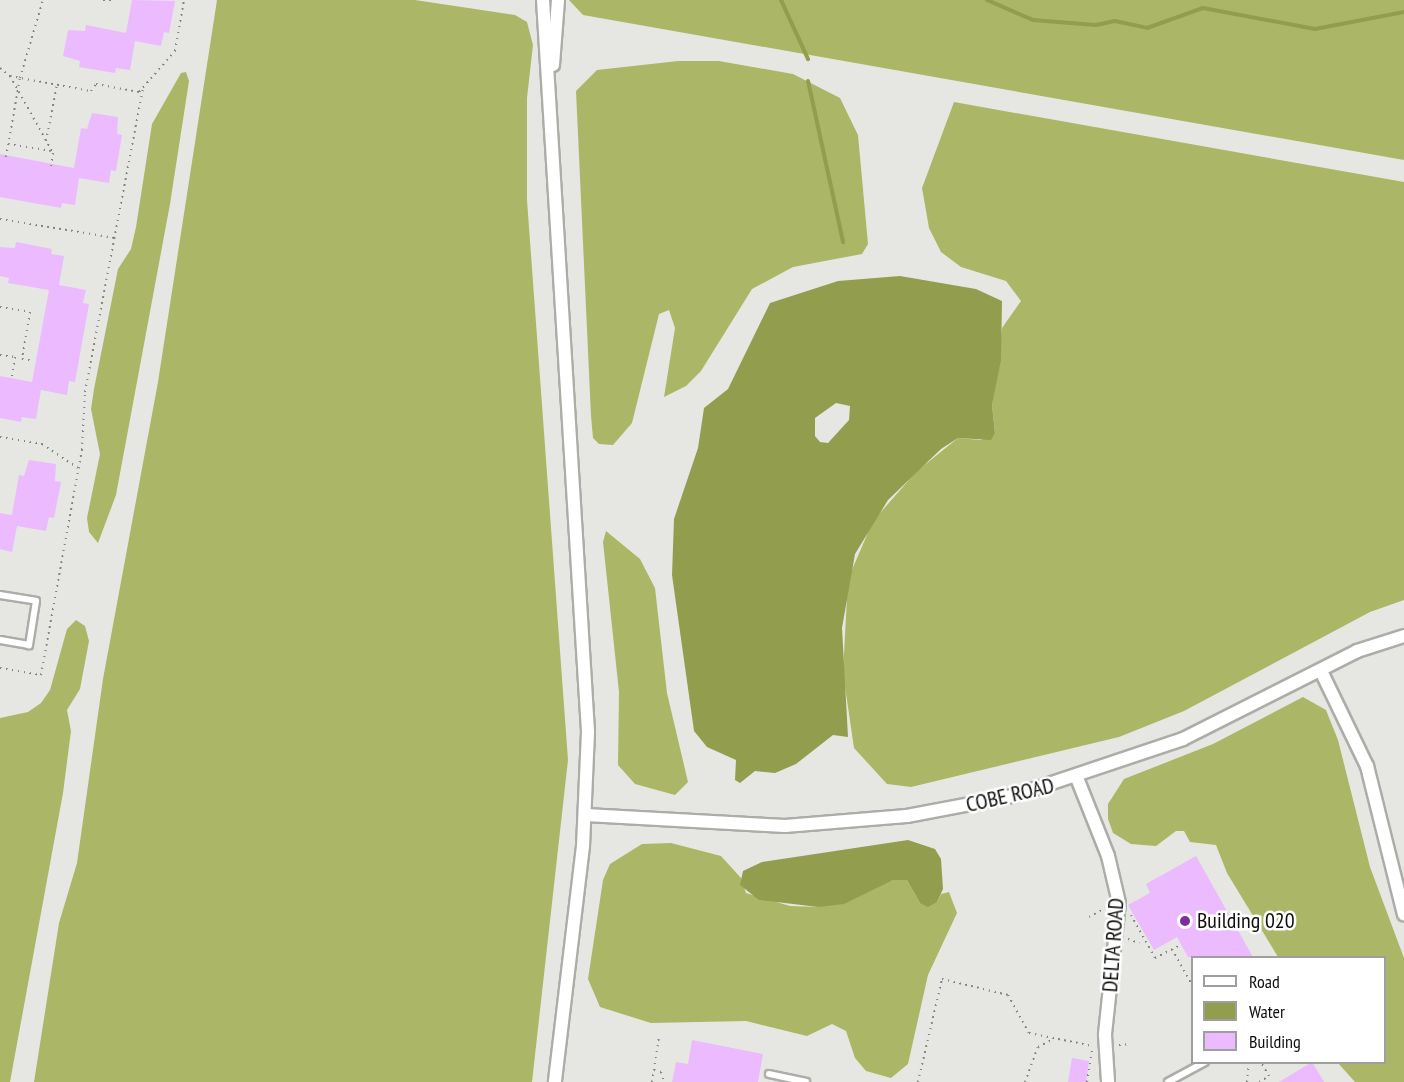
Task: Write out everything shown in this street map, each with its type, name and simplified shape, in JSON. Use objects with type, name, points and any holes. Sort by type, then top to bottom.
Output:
[{"type":"street","points":[[543,0],[550,96],[554,232],[586,671],[586,815],[555,1082]]},
{"type":"street","points":[[550,96],[558,0]]},
{"type":"street","name":"COBE ROAD","points":[[586,815],[720,826],[839,824],[966,806],[1077,778],[1183,739],[1358,651],[1404,636]]},
{"type":"street","points":[[1321,671],[1367,766],[1404,914]]},
{"type":"street","name":"DELTA ROAD","points":[[1077,778],[1108,856],[1119,903],[1105,1035],[1108,1082]]},
{"type":"lane","points":[[0,595],[36,601],[29,645],[0,640]]},
{"type":"lane","points":[[1168,1082],[1201,1064]]},
{"type":"lane","points":[[769,1074],[806,1082]]},
{"type":"path","points":[[6,157],[20,78],[43,0]]},
{"type":"path","points":[[104,0],[111,0]]},
{"type":"path","points":[[10,76],[91,91],[96,84],[139,92],[175,51],[184,0]]},
{"type":"path","points":[[0,68],[10,76],[18,88],[52,151],[51,166]]},
{"type":"path","points":[[46,141],[57,85]]},
{"type":"path","points":[[0,668],[41,675],[78,468],[85,392],[143,87]]},
{"type":"path","points":[[8,144],[52,151]]},
{"type":"path","points":[[0,219],[114,238]]},
{"type":"path","points":[[0,306],[30,312],[22,358]]},
{"type":"path","points":[[0,355],[34,361]]},
{"type":"path","points":[[10,381],[15,357]]},
{"type":"path","points":[[0,437],[42,444],[78,468]]},
{"type":"path","points":[[1089,917],[1111,904]]},
{"type":"path","points":[[1126,907],[1155,958],[1181,945]]},
{"type":"path","points":[[1126,939],[1139,943]]},
{"type":"path","points":[[1172,950],[1191,983]]},
{"type":"path","points":[[918,1082],[942,979],[1008,995],[1016,1001],[1025,1031],[1093,1046],[1087,1082]]},
{"type":"path","points":[[652,1082],[659,1036]]},
{"type":"path","points":[[1025,1082],[1038,1047],[1053,1039]]},
{"type":"path","points":[[1113,1046],[1130,1044]]},
{"type":"path","points":[[1247,1082],[1250,1064]]},
{"type":"path","points":[[1259,1082],[1269,1076],[1263,1064]]},
{"type":"path","points":[[654,1070],[661,1072],[664,1082]]},
{"type":"shaded area","points":[[217,0],[415,0],[515,15],[527,22],[533,45],[527,98],[527,200],[568,760],[532,1082],[34,1082],[59,923],[77,863],[103,679],[158,382]]},
{"type":"shaded area","points":[[569,0],[1404,0],[1404,160],[583,15]]},
{"type":"shaded area","points":[[678,61],[719,61],[793,74],[840,98],[858,135],[868,244],[862,254],[793,267],[752,289],[701,371],[686,386],[664,397],[675,328],[669,310],[659,314],[632,423],[613,445],[599,444],[593,438],[591,416],[576,91],[597,70]]},
{"type":"shaded area","points":[[186,72],[189,81],[170,204],[116,495],[98,543],[89,532],[87,518],[100,454],[91,409],[94,389],[118,269],[131,249],[136,227],[152,124],[181,73]]},
{"type":"shaded area","points":[[954,102],[1404,182],[1404,600],[1370,612],[1184,711],[1119,737],[911,787],[887,784],[854,748],[843,673],[848,579],[873,521],[916,472],[958,438],[981,440],[995,433],[992,405],[1002,328],[1021,301],[1006,281],[961,267],[941,252],[929,228],[922,188]]},
{"type":"shaded area","points":[[606,531],[640,559],[655,588],[667,693],[688,782],[675,795],[635,784],[618,765],[619,692],[603,542]]},
{"type":"shaded area","points":[[76,620],[85,626],[89,641],[80,689],[67,710],[71,731],[63,793],[10,1082],[0,1082],[0,718],[28,712],[41,703],[50,690],[67,629]]},
{"type":"shaded area","points":[[1303,697],[1326,710],[1338,740],[1370,867],[1404,958],[1404,1082],[1355,1082],[1339,1064],[1386,1064],[1386,956],[1277,956],[1227,873],[1216,845],[1190,842],[1184,831],[1176,831],[1156,846],[1131,844],[1113,833],[1108,819],[1108,804],[1124,779],[1213,744]]},
{"type":"shaded area","points":[[671,843],[721,856],[741,878],[746,893],[790,906],[818,907],[893,880],[907,880],[920,903],[937,902],[941,894],[949,892],[957,913],[928,975],[908,1064],[891,1078],[866,1071],[855,1058],[846,1031],[832,1024],[807,1036],[746,1021],[651,1023],[600,1007],[588,979],[603,880],[610,864],[642,844]]},
{"type":"water","points":[[900,276],[976,289],[1002,301],[1001,360],[992,405],[995,433],[991,440],[958,438],[941,449],[888,500],[855,554],[842,628],[848,737],[833,735],[796,764],[775,773],[755,771],[740,783],[735,780],[736,760],[707,747],[694,731],[672,575],[674,519],[698,448],[704,408],[728,389],[770,303],[838,281]],"holes":[[[836,403],[850,406],[849,420],[828,443],[820,442],[815,436],[815,418]]]},
{"type":"water","points":[[908,840],[935,849],[941,859],[943,889],[937,902],[928,907],[920,903],[907,880],[893,880],[844,904],[818,907],[759,900],[740,885],[743,871],[762,862]]},
{"type":"building","points":[[132,0],[175,1],[169,33],[164,32],[161,46],[135,41],[130,70],[116,68],[115,73],[79,67],[80,61],[63,56],[68,30],[85,31],[86,25],[126,33]]},
{"type":"building","points":[[92,113],[118,117],[117,134],[122,135],[116,171],[111,170],[109,183],[79,178],[75,205],[62,203],[61,208],[0,197],[0,154],[74,168],[81,128],[87,129]]},
{"type":"building","points":[[16,242],[52,249],[51,254],[64,256],[59,285],[86,290],[83,303],[89,304],[75,382],[69,381],[67,395],[41,390],[36,419],[22,417],[21,422],[0,418],[0,376],[32,382],[49,290],[8,283],[9,278],[0,276],[0,247],[15,248]]},
{"type":"building","points":[[29,460],[56,464],[55,481],[61,482],[54,518],[49,517],[46,531],[17,526],[12,552],[0,549],[0,513],[12,515],[19,475],[24,476]]},
{"type":"building","name":"Building 020","points":[[1196,856],[1252,956],[1188,957],[1177,937],[1154,950],[1128,905],[1150,893],[1146,884]]},
{"type":"building","points":[[692,1040],[763,1054],[758,1082],[672,1082],[676,1062],[688,1064]]},
{"type":"building","points":[[1072,1058],[1089,1061],[1086,1082],[1068,1082]]},
{"type":"building","points":[[1309,1064],[1313,1064],[1324,1082],[1279,1082]]},
{"type":"waterway","points":[[781,0],[808,59]]},
{"type":"waterway","points":[[987,0],[1033,20],[1096,25],[1115,21],[1147,28],[1203,8],[1315,29],[1404,12]]},
{"type":"waterway","points":[[808,81],[843,242]]},
{"type":"place","name":"Building 020","points":[[1185,921]]}]
